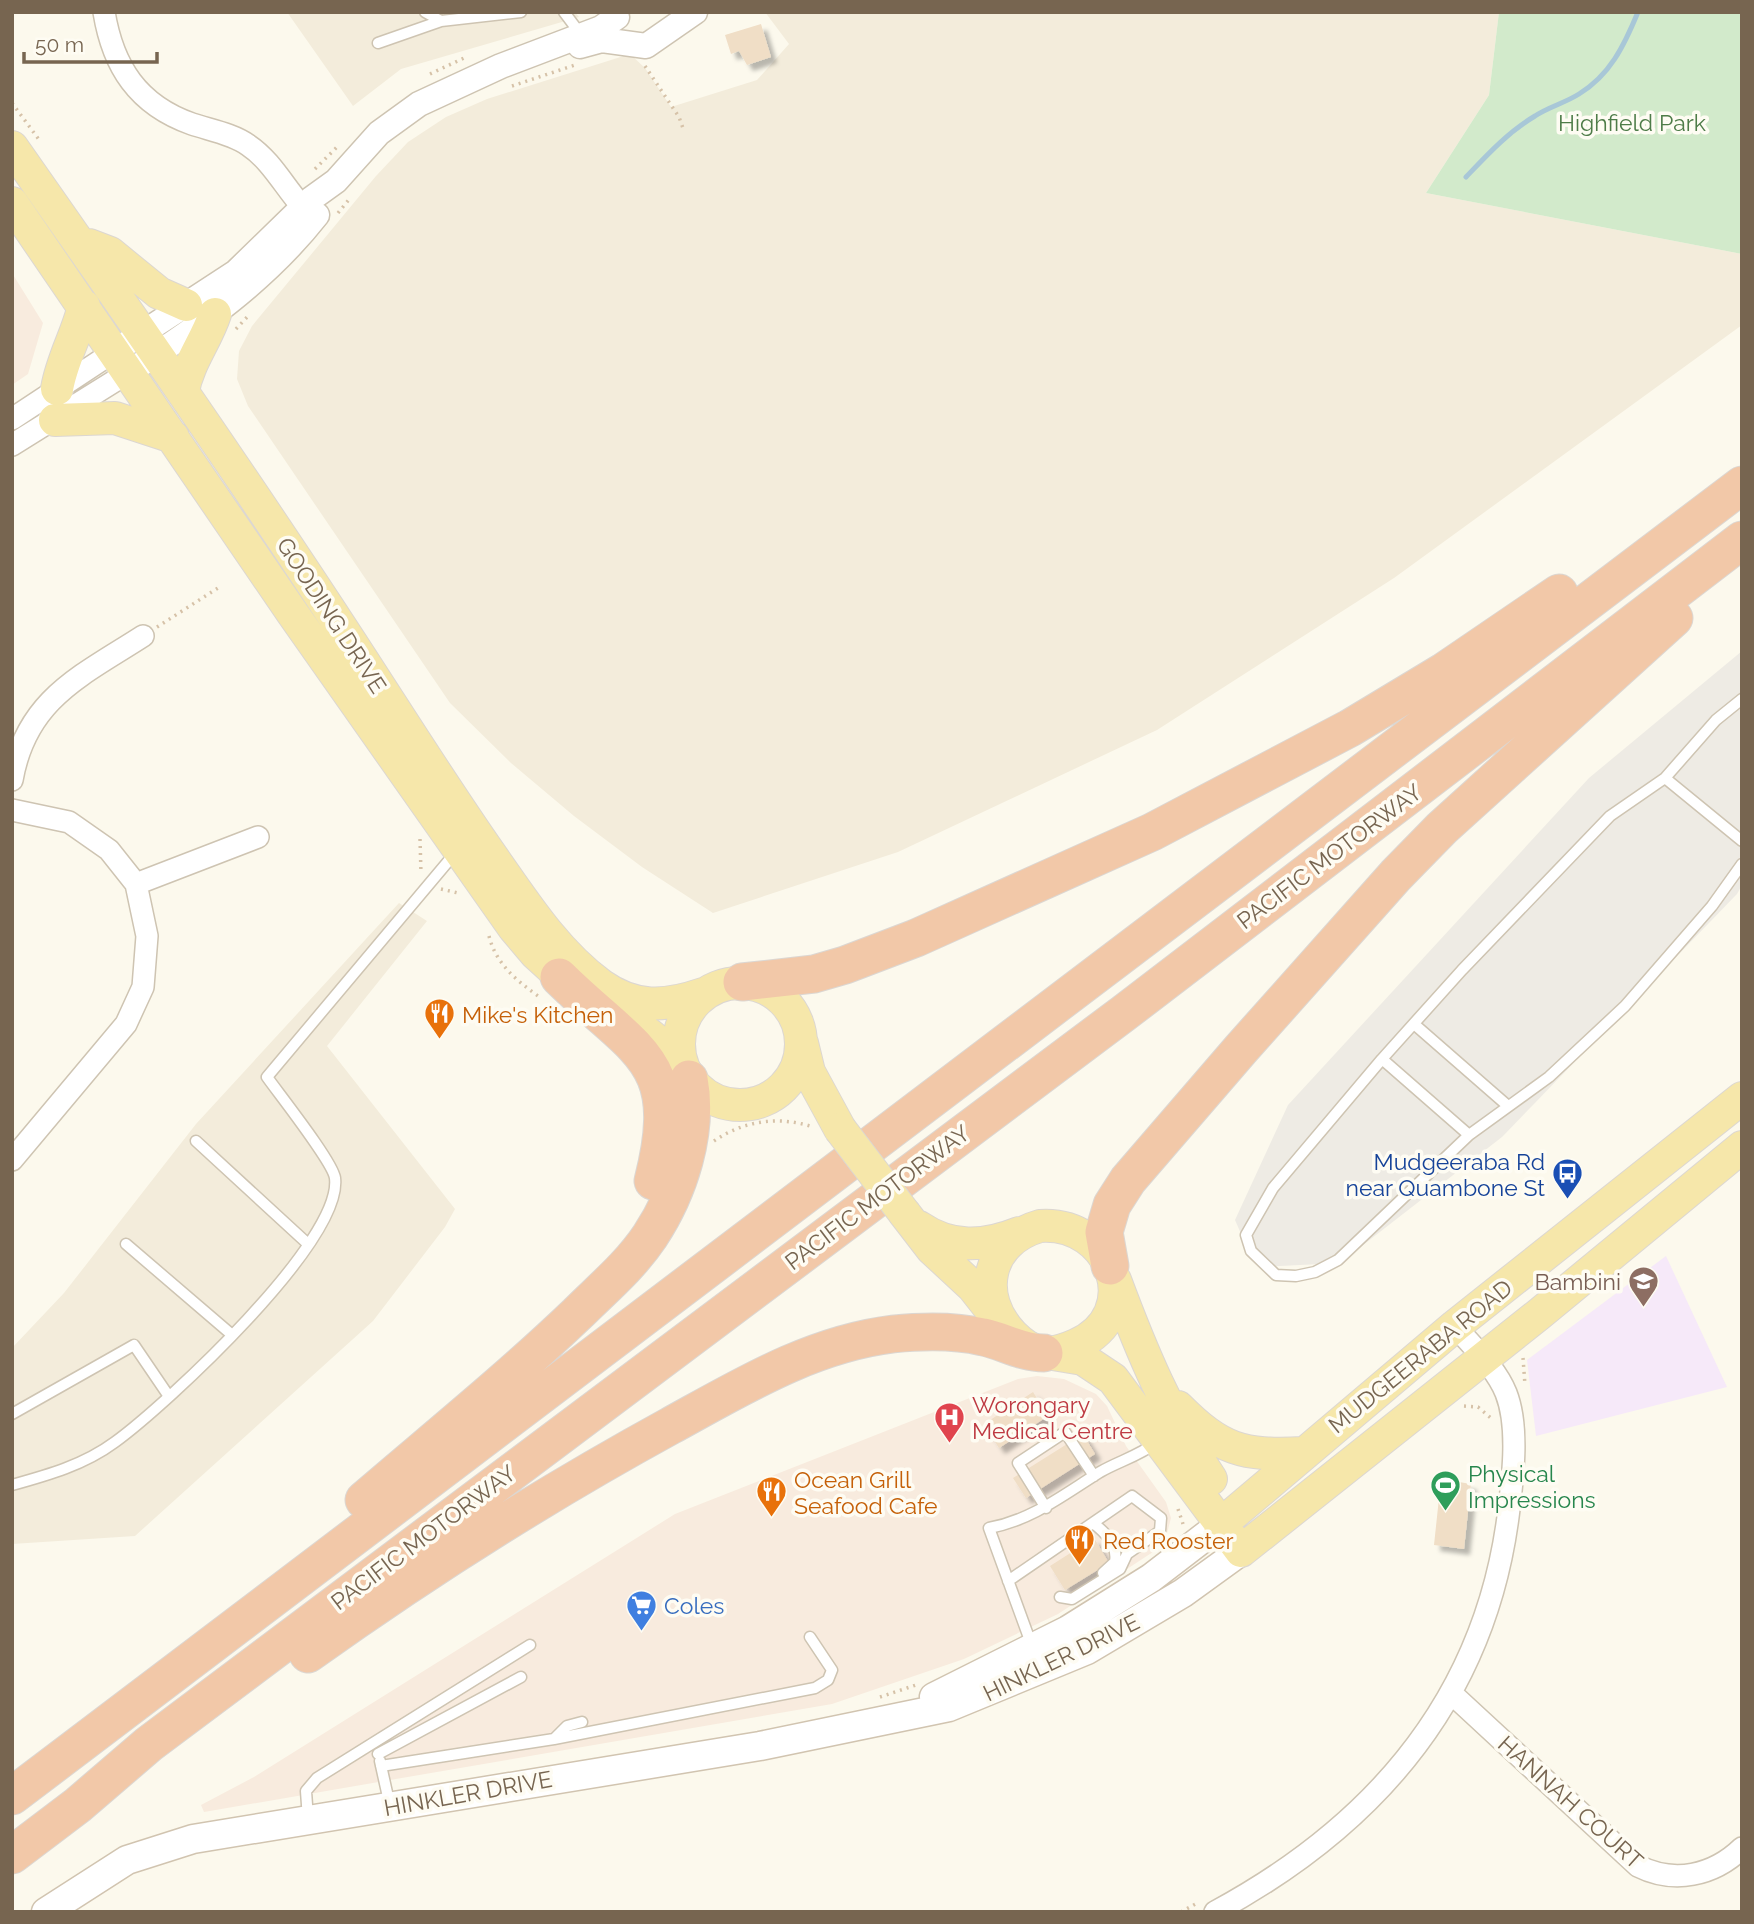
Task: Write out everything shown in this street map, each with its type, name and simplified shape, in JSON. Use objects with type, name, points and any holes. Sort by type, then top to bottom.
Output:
[{"type":"highway","points":[[742,982],[801,976],[845,965],[916,938],[1205,807],[1294,760],[1432,679],[1573,583],[1709,484],[1742,476]]},
{"type":"highway","name":"PACIFIC MOTORWAY","points":[[12,1797],[1742,485]]},
{"type":"highway","name":"PACIFIC MOTORWAY","points":[[12,1855],[78,1805],[149,1744],[1113,1021],[1742,540]]},
{"type":"highway","points":[[1111,1269],[1104,1242],[1105,1225],[1112,1205],[1128,1180],[1396,875],[1486,785],[1672,621],[1694,576]]},
{"type":"highway","points":[[559,977],[644,1055],[658,1083],[664,1114],[663,1137],[644,1212],[617,1263],[579,1311]]},
{"type":"highway","points":[[343,1546],[354,1509],[542,1347],[639,1251],[664,1211],[680,1174],[688,1141],[692,1102],[687,1076]]},
{"type":"highway","points":[[149,1744],[209,1724],[423,1574],[512,1516],[650,1437],[801,1357],[863,1339],[916,1332],[967,1334],[1045,1353]]},
{"type":"main road","name":"GOODING DRIVE","points":[[12,147],[295,556],[428,762],[534,917],[558,946],[600,984],[631,1002],[673,1004],[703,994]]},
{"type":"main road","name":"GOODING DRIVE","points":[[12,203],[514,928],[559,977],[653,1035],[670,1050],[687,1076]]},
{"type":"main road","points":[[78,241],[110,253],[145,284],[211,318],[206,340],[190,365],[183,391]]},
{"type":"main road","points":[[57,389],[61,364],[77,332],[84,306]]},
{"type":"main road","points":[[55,420],[115,418],[173,436]]},
{"type":"main road","points":[[832,1128],[807,1067],[794,1015],[781,998],[761,986],[742,982],[723,985],[703,994],[689,1010],[680,1030],[679,1057],[687,1076],[713,1099],[734,1105],[797,1105],[832,1128],[932,1249],[973,1287],[1019,1340],[1045,1353],[1078,1357],[1102,1370],[1119,1386],[1159,1441],[1247,1545]]},
{"type":"main road","points":[[755,1103],[771,1097],[791,1077],[800,1058],[801,1038]]},
{"type":"main road","name":"MUDGEERABA ROAD","points":[[1228,1520],[1455,1325],[1742,1098]]},
{"type":"main road","name":"MUDGEERABA ROAD","points":[[1247,1545],[1482,1360],[1742,1147]]},
{"type":"main road","points":[[908,1217],[933,1236],[967,1244],[989,1243],[1027,1230],[1055,1226],[1076,1231],[1094,1243],[1111,1269],[1141,1350],[1162,1423],[1159,1441]]},
{"type":"main road","points":[[1001,1321],[994,1309],[990,1293],[993,1268],[1006,1246],[1027,1230]]},
{"type":"main road","points":[[1045,1353],[1080,1343],[1104,1324],[1114,1294],[1111,1269]]},
{"type":"main road","points":[[1141,1350],[1228,1520]]},
{"type":"main road","points":[[1160,1389],[1205,1434],[1229,1448],[1266,1455],[1303,1453]]},
{"type":"main road","name":"HINKLER DRIVE","points":[[46,1912],[127,1860],[192,1839],[760,1746],[949,1707],[1037,1661],[1228,1520]]},
{"type":"main road","name":"HINKLER DRIVE","points":[[1037,1661],[1087,1650],[1161,1607],[1247,1545]]},
{"type":"street","points":[[104,12],[111,51],[130,81],[155,108],[244,142],[263,156],[316,215]]},
{"type":"street","points":[[638,55],[660,23],[695,12]]},
{"type":"street","points":[[506,76],[618,15],[619,34],[638,55]]},
{"type":"street","points":[[12,419],[57,389],[122,361],[149,344],[211,318],[251,259],[316,215],[346,186],[379,133],[419,104],[506,76],[602,40],[638,55]]},
{"type":"street","points":[[12,445],[55,420],[122,361]]},
{"type":"street","points":[[12,780],[17,752],[56,693],[143,636]]},
{"type":"street","points":[[12,810],[69,822],[109,850],[136,884],[146,936],[143,987],[126,1024],[12,1160]]},
{"type":"street","points":[[136,884],[258,838]]},
{"type":"street","points":[[1215,1908],[1279,1875],[1328,1840],[1360,1810],[1431,1729],[1479,1632],[1491,1592],[1510,1497],[1512,1435],[1508,1400],[1500,1382],[1455,1325]]},
{"type":"street","name":"HANNAH COURT","points":[[1451,1693],[1638,1866],[1650,1872],[1691,1875],[1730,1860],[1742,1848]]},
{"type":"lane","points":[[425,12],[442,21]]},
{"type":"lane","points":[[379,43],[442,21],[521,12]]},
{"type":"lane","points":[[564,12],[582,36]]},
{"type":"lane","points":[[1742,699],[1716,720],[1665,778],[1610,816],[1382,1059],[1273,1188],[1246,1235],[1251,1251],[1276,1275],[1296,1276],[1330,1266],[1469,1135],[1549,1077],[1625,1006],[1712,906],[1742,864]]},
{"type":"lane","points":[[1665,778],[1742,841]]},
{"type":"lane","points":[[12,1485],[85,1461],[116,1442],[285,1279],[329,1212],[334,1198],[335,1175],[267,1077],[458,850]]},
{"type":"lane","points":[[1414,1024],[1508,1105]]},
{"type":"lane","points":[[1382,1059],[1469,1135]]},
{"type":"lane","points":[[196,1141],[308,1244]]},
{"type":"lane","points":[[126,1244],[231,1334]]},
{"type":"lane","points":[[12,1414],[134,1345],[167,1395]]},
{"type":"lane","points":[[1046,1508],[1018,1463],[1065,1432],[1094,1476]]},
{"type":"lane","points":[[1037,1661],[989,1528],[1046,1508],[1094,1476],[1137,1457],[1159,1441]]},
{"type":"lane","points":[[1008,1581],[1132,1496],[1161,1518],[1160,1531],[1127,1554],[1120,1569],[1072,1599],[1057,1595],[1068,1595],[1115,1562],[1116,1552],[1111,1542],[1093,1523]]},
{"type":"lane","points":[[381,1766],[554,1739],[815,1688],[828,1680],[832,1670],[810,1637]]},
{"type":"lane","points":[[308,1819],[304,1798],[309,1784],[375,1740],[530,1645]]},
{"type":"lane","points":[[378,1754],[521,1677]]},
{"type":"lane","points":[[554,1739],[567,1726],[582,1722]]},
{"type":"lane","points":[[375,1740],[390,1806]]},
{"type":"path","points":[[638,55],[679,117],[684,131]]},
{"type":"path","points":[[506,76],[577,65]]},
{"type":"path","points":[[12,103],[45,149]]},
{"type":"path","points":[[316,215],[346,186]]},
{"type":"path","points":[[211,318],[256,307]]},
{"type":"path","points":[[143,636],[218,588]]},
{"type":"path","points":[[710,1142],[746,1125],[760,1122],[793,1122],[832,1128]]},
{"type":"path","points":[[1491,1420],[1493,1426]]},
{"type":"path","points":[[1174,1503],[1183,1522],[1181,1533]]},
{"type":"path","points":[[1181,1912],[1215,1908]]},
{"type":"shaded area","points":[[287,12],[575,12],[579,17],[401,69],[353,106]]},
{"type":"shaded area","points":[[765,12],[1499,12],[1489,95],[1426,193],[1742,254],[1742,325],[1394,578],[1157,730],[898,852],[713,913],[642,867],[574,816],[511,763],[450,703],[248,406],[237,379],[239,351],[252,326],[376,176],[408,142],[446,117],[487,99],[630,54],[645,68],[671,107],[757,80],[789,44]]},
{"type":"shaded area","points":[[12,273],[43,323],[28,374],[12,385]]},
{"type":"shaded area","points":[[1742,651],[1742,885],[1737,894],[1502,1137],[1340,1263],[1260,1267],[1235,1220],[1288,1105],[1589,778]]},
{"type":"shaded area","points":[[399,903],[427,921],[327,1046],[455,1209],[445,1227],[373,1321],[135,1536],[12,1544],[12,1348],[64,1293],[196,1124]]},
{"type":"shaded area","name":"Bambini","points":[[1666,1256],[1727,1387],[1536,1436],[1527,1360]]},
{"type":"shaded area","points":[[1037,1376],[1064,1379],[1096,1394],[1107,1406],[1126,1446],[1166,1502],[1171,1518],[1165,1541],[1153,1552],[1058,1614],[964,1659],[832,1704],[204,1812],[201,1805],[254,1777],[675,1514],[1018,1379]]},
{"type":"green space","name":"Highfield Park","points":[[1499,12],[1742,12],[1742,254],[1426,193],[1489,95]]},
{"type":"building","points":[[761,24],[771,57],[747,65],[739,51],[731,54],[725,35]]},
{"type":"building","points":[[1033,1392],[1048,1416],[999,1448],[984,1424]]},
{"type":"building","points":[[1083,1434],[1095,1454],[1026,1498],[1013,1478]]},
{"type":"building","points":[[1441,1479],[1471,1484],[1464,1549],[1434,1545]]},
{"type":"building","points":[[1094,1538],[1109,1563],[1065,1590],[1050,1566]]},
{"type":"waterway","points":[[1466,177],[1516,129],[1540,113],[1579,94],[1599,78],[1615,59],[1638,12]]},
{"type":"place","name":"Mike's Kitchen","points":[[439,1041]]},
{"type":"place","name":"Mudgeeraba Rd near Quambone St","points":[[1568,1201]]},
{"type":"place","name":"Bambini","points":[[1644,1308]]},
{"type":"place","name":"Worongary Medical Centre","points":[[949,1444]]},
{"type":"place","name":"Physical Impressions","points":[[1445,1513]]},
{"type":"place","name":"Ocean Grill Seafood Cafe","points":[[771,1519]]},
{"type":"place","name":"Red Rooster","points":[[1080,1567]]},
{"type":"place","name":"Coles","points":[[641,1632]]}]
